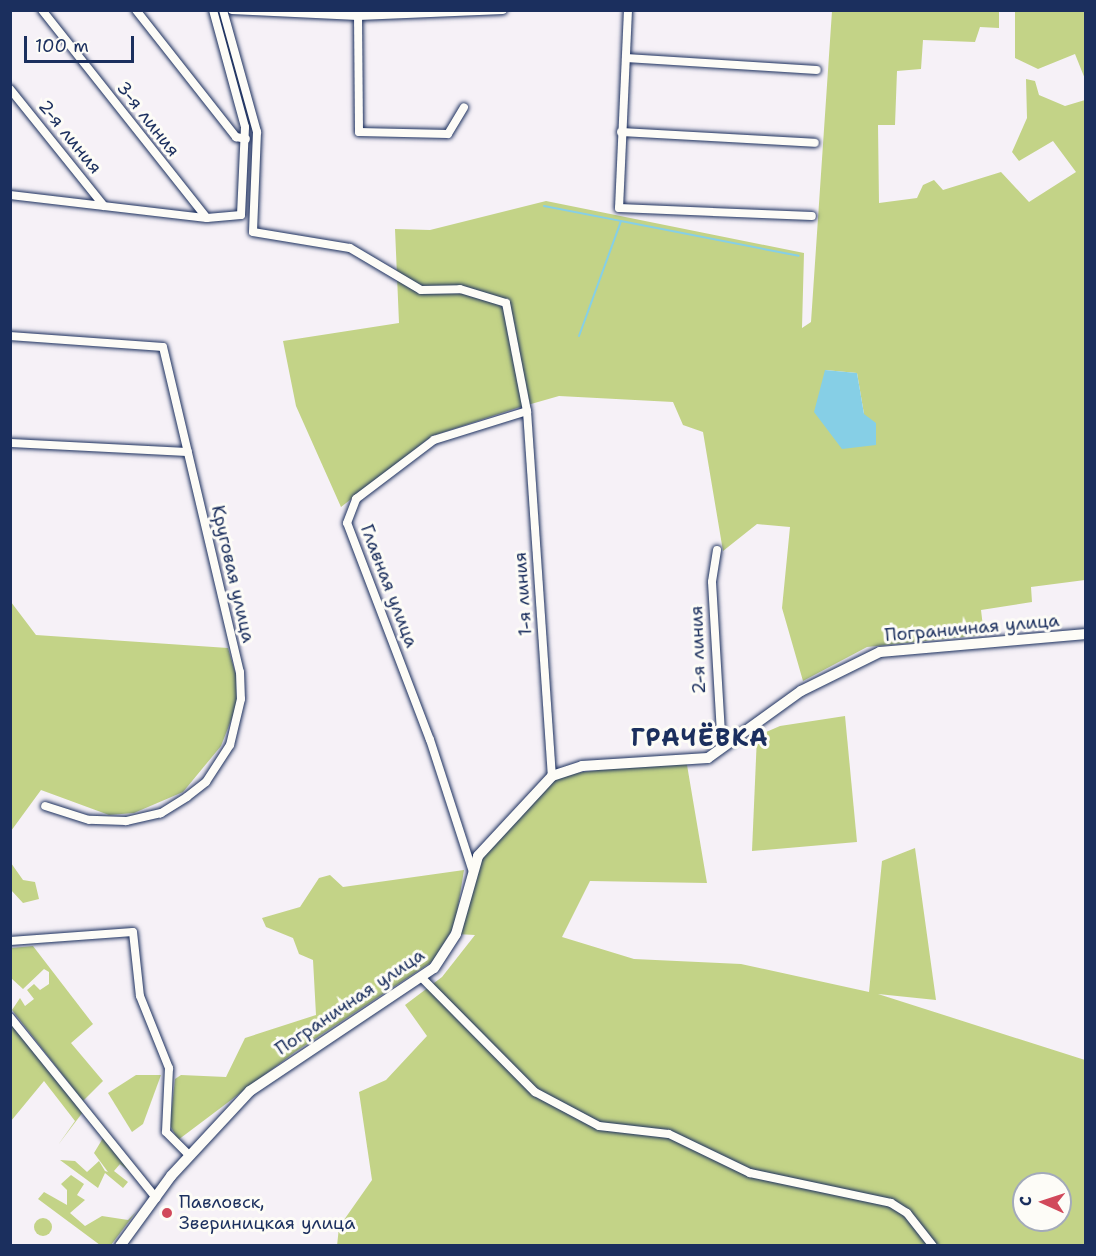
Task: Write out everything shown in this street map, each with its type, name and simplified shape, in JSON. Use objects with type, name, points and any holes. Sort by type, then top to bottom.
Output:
[{"type":"street","name":"3-я линия","points":[[42,10],[207,218]]},
{"type":"street","points":[[136,10],[236,137],[246,139]]},
{"type":"street","points":[[10,195],[207,218],[241,215],[246,139],[213,10]]},
{"type":"street","name":"1-я линия","points":[[223,10],[256,132],[253,232],[350,248],[421,290],[460,289],[506,303],[527,411],[552,776]]},
{"type":"street","points":[[232,10],[358,16],[503,10]]},
{"type":"street","points":[[628,10],[619,208],[812,216]]},
{"type":"street","points":[[358,16],[359,132],[448,134],[464,106]]},
{"type":"street","points":[[626,58],[817,70]]},
{"type":"street","name":"2-я линия","points":[[10,89],[104,206]]},
{"type":"street","points":[[621,132],[815,142]]},
{"type":"street","name":"Круговая улица","points":[[10,336],[163,347],[240,672],[241,699],[230,745],[206,782],[161,813],[126,821],[89,820],[45,806]]},
{"type":"street","name":"Главная улица","points":[[472,869],[430,740],[347,523],[356,499],[434,440],[527,411]]},
{"type":"street","points":[[10,443],[188,452]]},
{"type":"street","name":"2-я линия","points":[[717,550],[712,582],[722,748]]},
{"type":"street","name":"Пограничная улица","points":[[120,1245],[189,1155],[261,1082],[421,977],[444,956],[456,934],[472,869],[552,776],[582,766],[708,758],[801,691],[880,652],[1086,634]]},
{"type":"street","points":[[10,942],[133,932],[141,996],[169,1068],[166,1132],[189,1155]]},
{"type":"street","points":[[421,977],[535,1092],[598,1126],[669,1134],[750,1173],[891,1203],[908,1213],[933,1245]]},
{"type":"street","points":[[10,1017],[156,1198]]},
{"type":"green space","points":[[832,11],[999,11],[999,28],[980,27],[975,42],[923,40],[921,69],[897,71],[895,125],[878,125],[879,203],[917,198],[923,185],[934,180],[943,190],[1001,172],[1029,202],[1076,172],[1053,141],[1019,161],[1012,152],[1027,118],[1026,79],[1035,81],[1039,95],[1065,106],[1085,100],[1085,580],[1031,587],[1032,602],[981,610],[984,635],[867,647],[803,681],[782,608],[790,527],[757,524],[723,551],[703,432],[683,425],[673,402],[559,396],[517,408],[432,436],[341,507],[296,406],[283,341],[399,323],[395,229],[430,230],[546,201],[804,253],[802,328],[811,322]],"holes":[[[825,370],[857,373],[864,414]]]},
{"type":"green space","points":[[1015,11],[1085,11],[1085,79],[1075,54],[1038,69],[1015,58]]},
{"type":"green space","points":[[11,602],[36,635],[228,648],[236,675],[237,705],[221,746],[183,792],[134,813],[109,815],[41,790],[11,831]]},
{"type":"green space","points":[[845,716],[857,842],[752,851],[757,736],[780,726]]},
{"type":"green space","points":[[686,759],[707,883],[590,881],[562,937],[634,959],[741,964],[869,992],[882,861],[915,848],[936,1000],[878,994],[1085,1060],[1085,1245],[337,1246],[339,1227],[372,1180],[359,1092],[386,1080],[427,1036],[405,1005],[442,977],[475,935],[456,934],[472,869],[552,776]]},
{"type":"green space","points":[[11,863],[23,880],[35,882],[39,899],[23,903],[11,890]]},
{"type":"green space","points":[[464,870],[455,925],[433,961],[295,1052],[178,1140],[170,1125],[175,1079],[181,1075],[226,1077],[245,1038],[316,1015],[313,960],[299,954],[293,938],[266,927],[262,918],[300,907],[319,878],[330,875],[343,887]]},
{"type":"green space","points":[[33,946],[93,1024],[71,1043],[103,1081],[83,1101],[12,1010],[20,998],[25,1006],[34,999],[27,990],[34,984],[40,990],[49,984],[49,972],[44,969],[23,989],[11,978],[11,948]]},
{"type":"green space","points":[[10,1023],[83,1112],[58,1145],[75,1121],[44,1081],[11,1121]]},
{"type":"green space","points":[[136,1075],[161,1075],[143,1124],[132,1132],[108,1093]]},
{"type":"green space","points":[[103,1138],[133,1174],[120,1164],[114,1171],[128,1182],[123,1188],[105,1173],[98,1188],[60,1160],[75,1161],[87,1172],[99,1161],[108,1172],[94,1153]]},
{"type":"green space","points":[[71,1175],[84,1184],[77,1195],[85,1200],[70,1213],[85,1226],[102,1216],[128,1220],[136,1212],[111,1245],[100,1245],[38,1199],[44,1192],[67,1205],[67,1190],[61,1184]]},
{"type":"green space","points":[[43,1218],[49,1221],[52,1227],[49,1233],[43,1236],[37,1233],[34,1227],[37,1221]]},
{"type":"water","points":[[825,370],[857,373],[864,414],[876,423],[876,445],[842,449],[814,412]]},
{"type":"waterway","points":[[544,206],[621,221]]},
{"type":"waterway","points":[[579,336],[621,221],[799,256]]},
{"type":"place","name":"Павловск, Звериницкая улица","points":[[167,1213]]},
{"type":"district","name":"ГРАЧЁВКА","points":[[700,739]]}]
